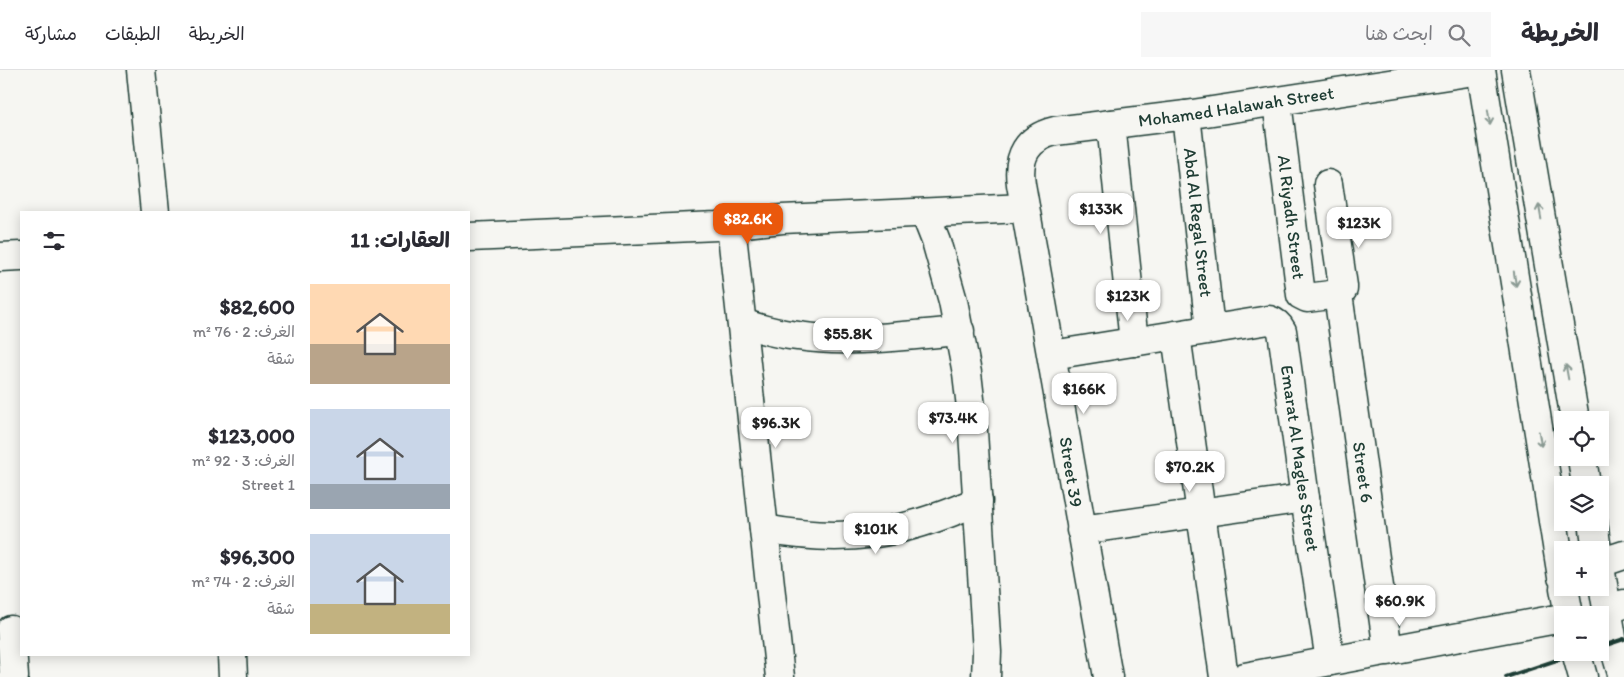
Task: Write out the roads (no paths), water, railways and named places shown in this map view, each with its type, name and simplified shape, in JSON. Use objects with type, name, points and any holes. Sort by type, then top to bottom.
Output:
[{"type":"street","points":[[142,70],[155,211]]},
{"type":"street","points":[[1481,70],[1556,541]]},
{"type":"street","name":"Mohamed Halawah Street","points":[[1026,149],[1033,140],[1043,134],[1055,131],[1277,102],[1481,70]]},
{"type":"street","points":[[1516,70],[1573,411]]},
{"type":"street","name":"Al Riyadh Street","points":[[1277,102],[1301,295],[1307,298],[1338,294]]},
{"type":"street","name":"Abd Al Regal Street","points":[[1186,115],[1210,329]]},
{"type":"street","points":[[1110,124],[1134,342]]},
{"type":"street","name":"Street 39","points":[[1026,149],[1020,160],[1019,172],[1108,677]]},
{"type":"street","name":"Street 6","points":[[1328,184],[1343,286],[1343,289],[1338,294],[1388,651]]},
{"type":"street","points":[[470,237],[731,225],[782,219],[1025,208]]},
{"type":"street","points":[[925,212],[945,271],[960,331],[967,373],[978,502],[987,652],[986,677]]},
{"type":"street","points":[[731,225],[780,677]]},
{"type":"street","points":[[0,257],[20,256]]},
{"type":"street","name":"Emarat Al Magles Street","points":[[1210,329],[1268,320],[1280,326],[1282,331],[1330,662]]},
{"type":"street","points":[[742,323],[770,331],[830,339],[960,331]]},
{"type":"street","points":[[1052,355],[1210,329]]},
{"type":"street","points":[[1176,335],[1224,677]]},
{"type":"street","points":[[1081,530],[1305,498]]},
{"type":"street","points":[[764,529],[797,535],[830,537],[864,535],[922,524],[978,502]]},
{"type":"street","points":[[1609,561],[1624,555]]},
{"type":"street","points":[[1609,589],[1616,607],[1613,643],[1623,677]]},
{"type":"street","points":[[1245,677],[1554,620]]},
{"type":"street","points":[[11,630],[14,677]]},
{"type":"street","points":[[232,656],[233,677]]},
{"type":"street","points":[[1579,661],[1583,677]]},
{"type":"railway","points":[[1609,644],[1624,639]]},
{"type":"railway","points":[[1506,677],[1554,661]]}]
